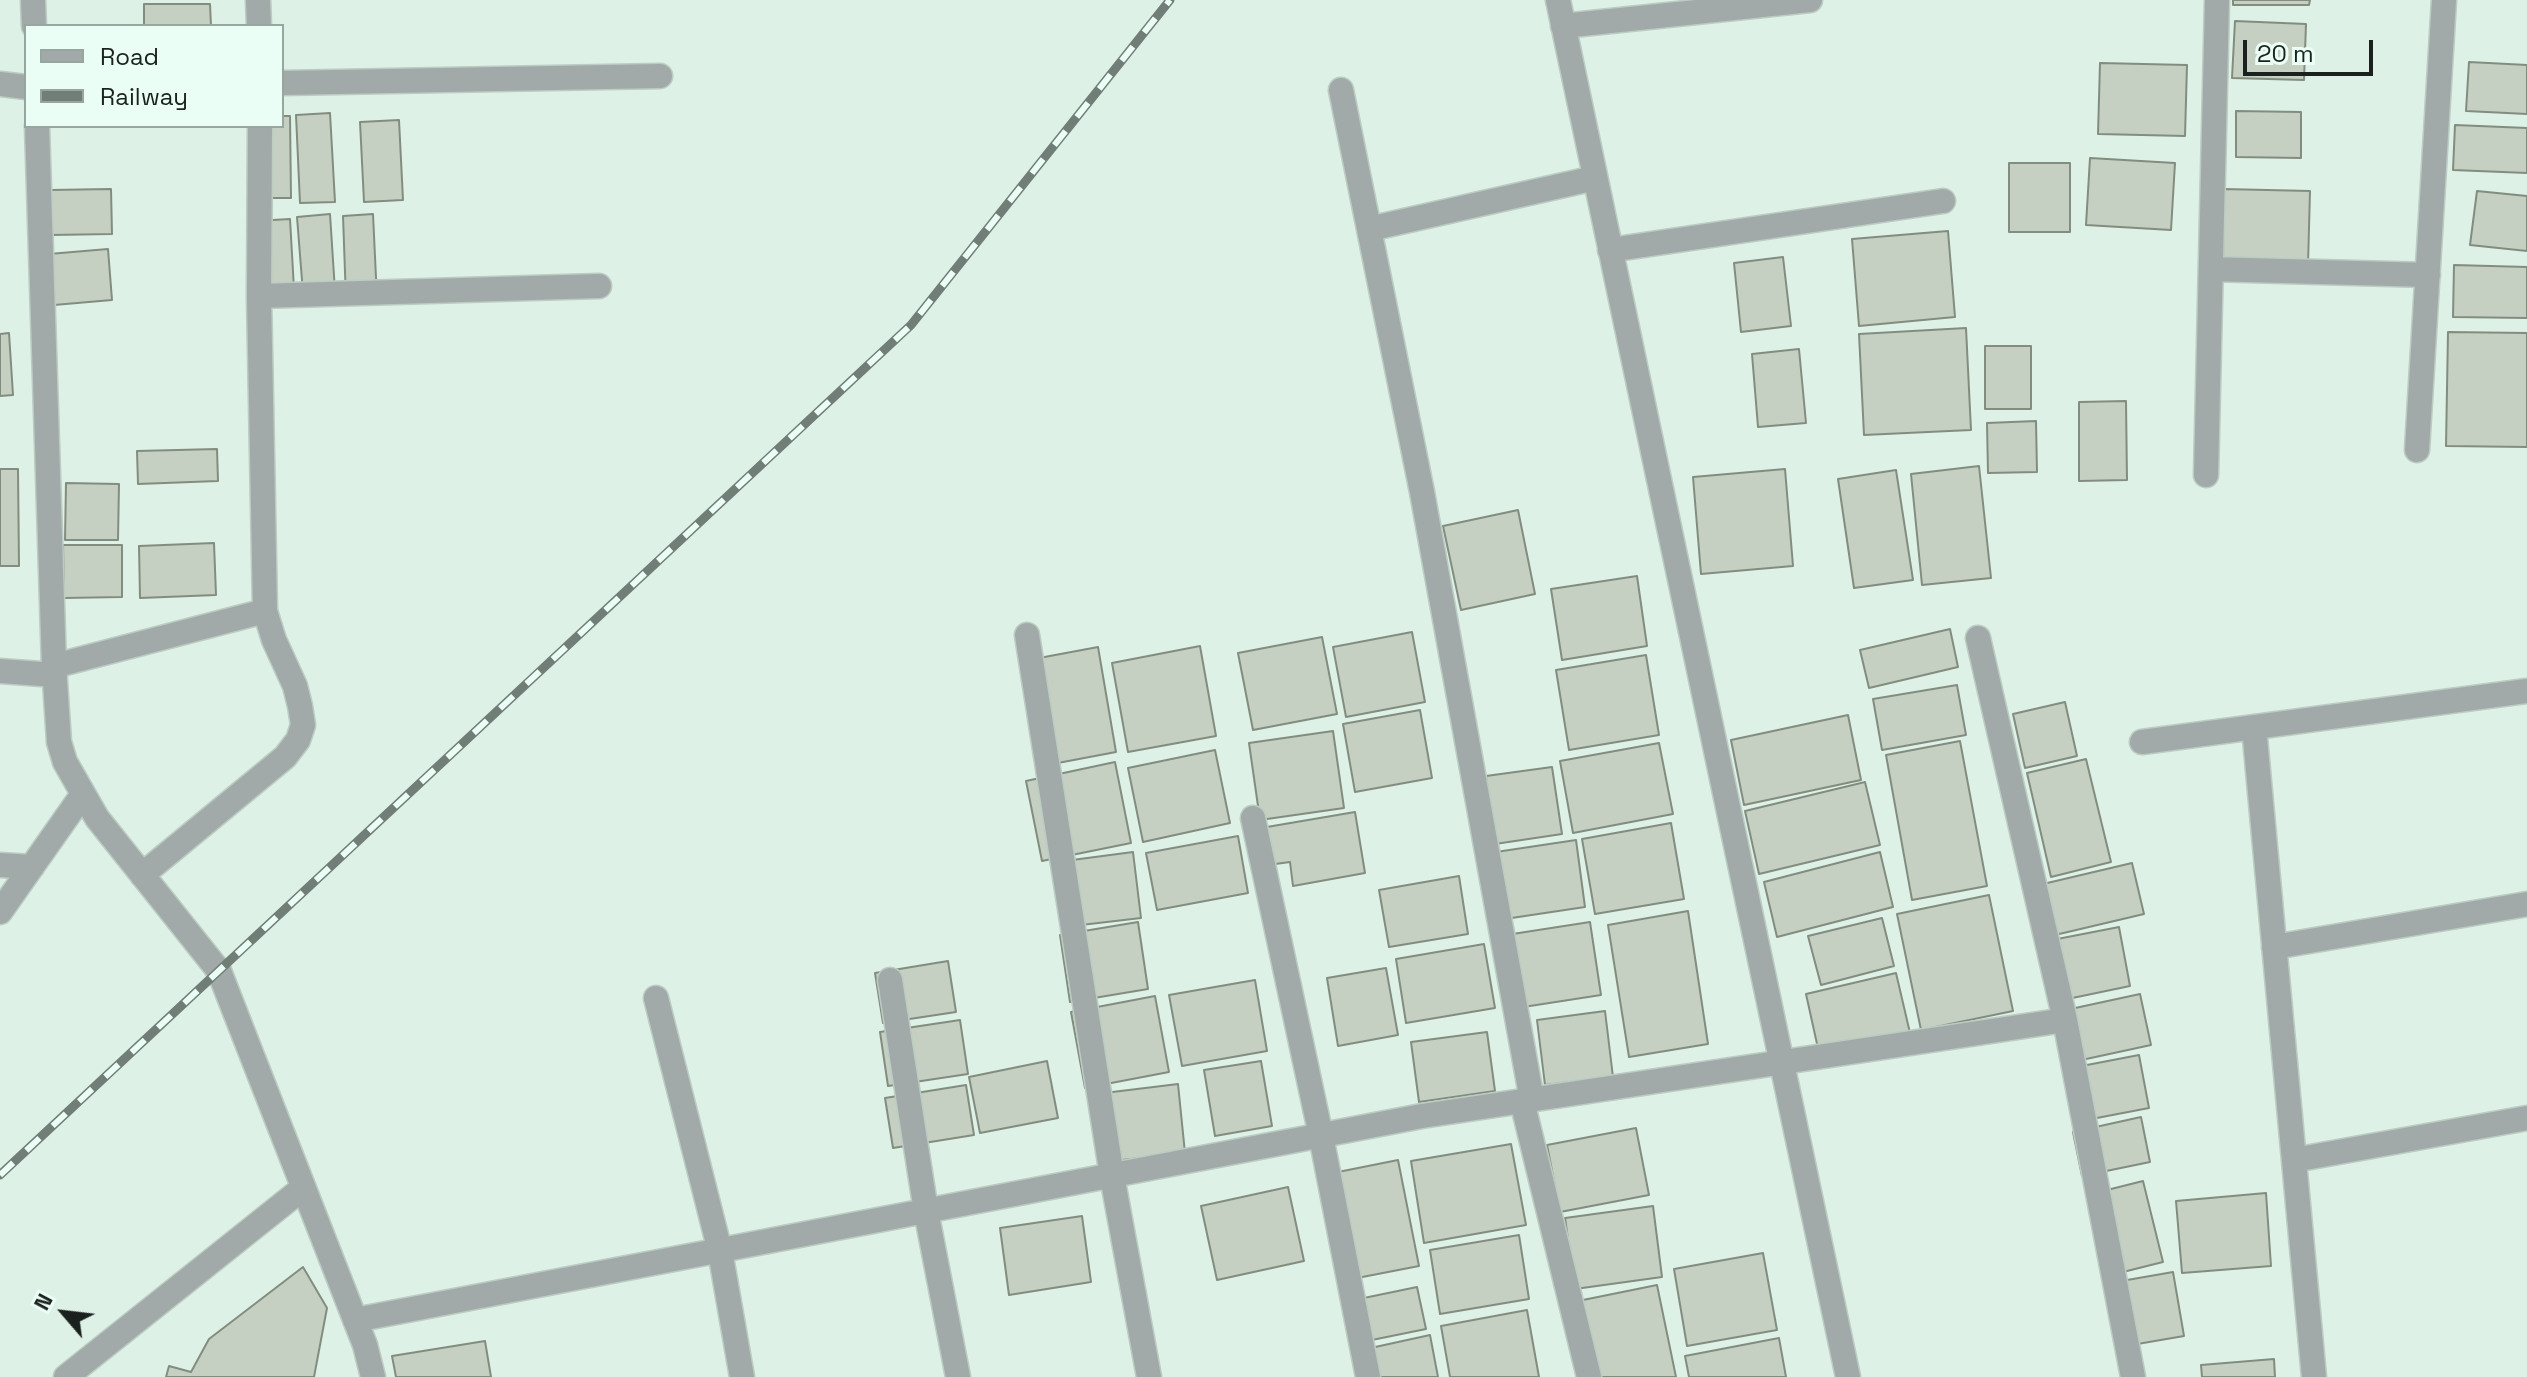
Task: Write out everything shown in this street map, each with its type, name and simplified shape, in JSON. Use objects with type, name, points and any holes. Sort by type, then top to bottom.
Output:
[{"type":"street","points":[[33,0],[34,24]]},
{"type":"street","points":[[258,0],[259,24]]},
{"type":"street","points":[[1558,0],[1848,1377]]},
{"type":"street","points":[[1563,26],[1810,0]]},
{"type":"street","points":[[2206,475],[2217,0]]},
{"type":"street","points":[[2417,450],[2444,0]]},
{"type":"street","points":[[284,83],[660,76]]},
{"type":"street","points":[[0,84],[24,87]]},
{"type":"street","points":[[1341,90],[1422,492],[1527,1100],[1589,1377]]},
{"type":"street","points":[[37,128],[59,742],[65,762],[97,818],[219,971],[355,1320],[373,1377]]},
{"type":"street","points":[[142,875],[285,757],[298,740],[303,725],[295,686],[274,640],[265,611],[259,296],[260,128]]},
{"type":"street","points":[[1369,229],[1595,178]]},
{"type":"street","points":[[1610,250],[1943,201]]},
{"type":"street","points":[[2211,269],[2428,275]]},
{"type":"street","points":[[259,296],[599,286]]},
{"type":"street","points":[[0,671],[55,670],[265,611]]},
{"type":"street","points":[[1027,635],[1112,1176],[1149,1377]]},
{"type":"street","points":[[1978,638],[2065,1020],[2133,1377]]},
{"type":"street","points":[[2142,742],[2527,691]]},
{"type":"street","points":[[2254,727],[2314,1377]]},
{"type":"street","points":[[0,912],[83,794]]},
{"type":"street","points":[[1253,818],[1321,1136],[1368,1377]]},
{"type":"street","points":[[0,865],[32,867]]},
{"type":"street","points":[[2274,947],[2527,904]]},
{"type":"street","points":[[890,980],[926,1211],[958,1377]]},
{"type":"street","points":[[656,998],[720,1251],[742,1377]]},
{"type":"street","points":[[355,1320],[1422,1116],[2065,1020]]},
{"type":"street","points":[[2294,1160],[2527,1118]]},
{"type":"street","points":[[66,1377],[303,1188]]},
{"type":"building","points":[[2233,0],[2310,0],[2309,5],[2233,5]]},
{"type":"building","points":[[144,4],[210,4],[211,24],[144,24]]},
{"type":"building","points":[[2235,21],[2306,24],[2304,80],[2232,78]]},
{"type":"building","points":[[2469,62],[2527,65],[2527,114],[2466,111]]},
{"type":"building","points":[[2100,63],[2187,65],[2185,136],[2098,134]]},
{"type":"building","points":[[2236,111],[2301,112],[2301,158],[2236,157]]},
{"type":"building","points":[[330,113],[335,202],[300,203],[296,115]]},
{"type":"building","points":[[284,116],[290,116],[291,198],[250,198],[249,128],[284,128]]},
{"type":"building","points":[[399,120],[403,200],[364,202],[360,122]]},
{"type":"building","points":[[2455,125],[2527,128],[2527,173],[2453,170]]},
{"type":"building","points":[[2090,158],[2175,163],[2171,230],[2086,225]]},
{"type":"building","points":[[2009,163],[2070,163],[2070,232],[2009,232]]},
{"type":"building","points":[[111,189],[112,234],[51,235],[50,190]]},
{"type":"building","points":[[2224,189],[2310,191],[2308,265],[2223,263]]},
{"type":"building","points":[[2477,191],[2527,196],[2527,251],[2470,245]]},
{"type":"building","points":[[330,214],[335,291],[303,293],[297,217]]},
{"type":"building","points":[[373,214],[377,299],[346,300],[343,216]]},
{"type":"building","points":[[290,219],[294,289],[260,291],[255,221]]},
{"type":"building","points":[[1948,231],[1955,317],[1859,326],[1852,239]]},
{"type":"building","points":[[108,249],[112,300],[54,305],[49,254]]},
{"type":"building","points":[[1783,257],[1791,326],[1741,332],[1734,263]]},
{"type":"building","points":[[2454,265],[2527,267],[2527,318],[2453,317]]},
{"type":"building","points":[[1966,328],[1971,430],[1864,435],[1859,334]]},
{"type":"building","points":[[2448,332],[2527,333],[2527,447],[2446,446]]},
{"type":"building","points":[[9,333],[13,395],[0,396],[0,334]]},
{"type":"building","points":[[1985,346],[2031,346],[2031,409],[1985,409]]},
{"type":"building","points":[[1799,349],[1806,423],[1758,427],[1752,354]]},
{"type":"building","points":[[2126,401],[2127,480],[2079,481],[2079,402]]},
{"type":"building","points":[[2036,421],[2037,472],[1988,473],[1987,423]]},
{"type":"building","points":[[217,449],[218,481],[138,484],[137,451]]},
{"type":"building","points":[[1979,466],[1991,578],[1922,585],[1911,474]]},
{"type":"building","points":[[0,469],[18,469],[19,566],[0,566]]},
{"type":"building","points":[[1785,469],[1793,566],[1701,574],[1693,477]]},
{"type":"building","points":[[1896,470],[1913,580],[1854,588],[1838,479]]},
{"type":"building","points":[[66,483],[119,484],[118,540],[65,540]]},
{"type":"building","points":[[1518,510],[1535,594],[1461,610],[1443,526]]},
{"type":"building","points":[[214,543],[216,595],[140,598],[139,546]]},
{"type":"building","points":[[63,545],[122,545],[122,597],[64,598]]},
{"type":"building","points":[[1637,576],[1647,646],[1562,660],[1551,589]]},
{"type":"building","points":[[1950,629],[1958,667],[1869,688],[1860,650]]},
{"type":"building","points":[[1412,632],[1425,702],[1346,717],[1333,647]]},
{"type":"building","points":[[1322,637],[1337,714],[1253,730],[1238,653]]},
{"type":"building","points":[[1200,646],[1216,736],[1128,752],[1112,663]]},
{"type":"building","points":[[1098,647],[1116,752],[1042,766],[1023,661]]},
{"type":"building","points":[[1646,655],[1659,735],[1569,750],[1556,670]]},
{"type":"building","points":[[1957,685],[1966,735],[1882,750],[1873,699]]},
{"type":"building","points":[[2065,702],[2077,756],[2025,768],[2013,714]]},
{"type":"building","points":[[1420,710],[1432,778],[1355,792],[1343,724]]},
{"type":"building","points":[[1848,715],[1861,780],[1744,805],[1731,740]]},
{"type":"building","points":[[1333,731],[1344,808],[1260,820],[1249,743]]},
{"type":"building","points":[[1960,741],[1987,886],[1912,900],[1886,755]]},
{"type":"building","points":[[1659,743],[1673,814],[1573,833],[1560,761]]},
{"type":"building","points":[[1215,750],[1230,823],[1143,842],[1128,768]]},
{"type":"building","points":[[2086,759],[2111,862],[2051,877],[2027,773]]},
{"type":"building","points":[[1115,762],[1131,843],[1042,861],[1026,781]]},
{"type":"building","points":[[1552,767],[1562,834],[1495,844],[1486,776]]},
{"type":"building","points":[[1865,782],[1880,845],[1759,874],[1745,811]]},
{"type":"building","points":[[1355,812],[1365,873],[1293,886],[1290,862],[1268,865],[1261,828]]},
{"type":"building","points":[[1671,823],[1684,899],[1595,914],[1582,839]]},
{"type":"building","points":[[1238,836],[1248,893],[1157,910],[1146,853]]},
{"type":"building","points":[[1576,840],[1585,907],[1505,919],[1496,852]]},
{"type":"building","points":[[1133,852],[1141,918],[1064,927],[1057,862]]},
{"type":"building","points":[[1880,852],[1893,907],[1777,937],[1764,882]]},
{"type":"building","points":[[2132,863],[2144,914],[2055,935],[2043,884]]},
{"type":"building","points":[[1459,876],[1468,934],[1389,947],[1379,890]]},
{"type":"building","points":[[1989,895],[2013,1011],[1921,1030],[1897,914]]},
{"type":"building","points":[[1688,911],[1708,1044],[1629,1057],[1608,925]]},
{"type":"building","points":[[1882,918],[1894,966],[1821,985],[1808,936]]},
{"type":"building","points":[[1138,922],[1148,989],[1070,1002],[1060,935]]},
{"type":"building","points":[[1590,922],[1601,995],[1517,1008],[1506,935]]},
{"type":"building","points":[[2119,927],[2130,986],[2058,1001],[2047,941]]},
{"type":"building","points":[[1484,944],[1495,1008],[1406,1023],[1396,959]]},
{"type":"building","points":[[948,961],[956,1012],[883,1023],[875,973]]},
{"type":"building","points":[[1386,968],[1398,1035],[1338,1046],[1327,978]]},
{"type":"building","points":[[1896,973],[1910,1033],[1819,1053],[1806,994]]},
{"type":"building","points":[[1255,980],[1267,1051],[1182,1066],[1169,995]]},
{"type":"building","points":[[2140,994],[2151,1045],[2063,1064],[2052,1013]]},
{"type":"building","points":[[1155,996],[1169,1072],[1085,1088],[1071,1012]]},
{"type":"building","points":[[1605,1011],[1613,1077],[1545,1085],[1537,1020]]},
{"type":"building","points":[[960,1020],[968,1074],[888,1086],[880,1032]]},
{"type":"building","points":[[1487,1032],[1495,1091],[1419,1102],[1411,1042]]},
{"type":"building","points":[[2139,1055],[2149,1108],[2076,1122],[2066,1069]]},
{"type":"building","points":[[1047,1061],[1058,1118],[980,1133],[969,1077]]},
{"type":"building","points":[[1261,1061],[1272,1126],[1215,1136],[1204,1070]]},
{"type":"building","points":[[1178,1084],[1185,1153],[1104,1162],[1096,1094]]},
{"type":"building","points":[[966,1085],[974,1135],[893,1148],[885,1098]]},
{"type":"building","points":[[2141,1117],[2150,1162],[2082,1176],[2073,1132]]},
{"type":"building","points":[[1636,1128],[1649,1195],[1560,1212],[1547,1145]]},
{"type":"building","points":[[1511,1144],[1526,1225],[1424,1243],[1411,1161]]},
{"type":"building","points":[[1398,1160],[1419,1266],[1352,1279],[1333,1173]]},
{"type":"building","points":[[2143,1181],[2163,1262],[2115,1274],[2095,1193]]},
{"type":"building","points":[[1288,1187],[1304,1261],[1217,1280],[1201,1206]]},
{"type":"building","points":[[2266,1193],[2271,1266],[2182,1273],[2176,1201]]},
{"type":"building","points":[[1653,1206],[1662,1277],[1575,1289],[1565,1218]]},
{"type":"building","points":[[1082,1216],[1091,1282],[1009,1295],[1000,1228]]},
{"type":"building","points":[[1519,1235],[1529,1299],[1440,1314],[1430,1250]]},
{"type":"building","points":[[1763,1253],[1777,1330],[1687,1346],[1674,1269]]},
{"type":"building","points":[[303,1267],[327,1308],[314,1377],[166,1377],[169,1366],[191,1372],[209,1339]]},
{"type":"building","points":[[2173,1272],[2184,1336],[2120,1347],[2110,1283]]},
{"type":"building","points":[[1657,1285],[1676,1377],[1594,1377],[1578,1301]]},
{"type":"building","points":[[1417,1287],[1426,1329],[1367,1341],[1359,1299]]},
{"type":"building","points":[[1527,1310],[1539,1377],[1450,1377],[1441,1326]]},
{"type":"building","points":[[1430,1335],[1438,1377],[1363,1377],[1357,1351]]},
{"type":"building","points":[[1779,1338],[1786,1377],[1689,1377],[1685,1356]]},
{"type":"building","points":[[485,1341],[491,1377],[396,1377],[392,1356]]},
{"type":"building","points":[[2274,1359],[2275,1377],[2202,1377],[2201,1365]]},
{"type":"railway","points":[[0,1175],[911,325],[1170,0]]}]
